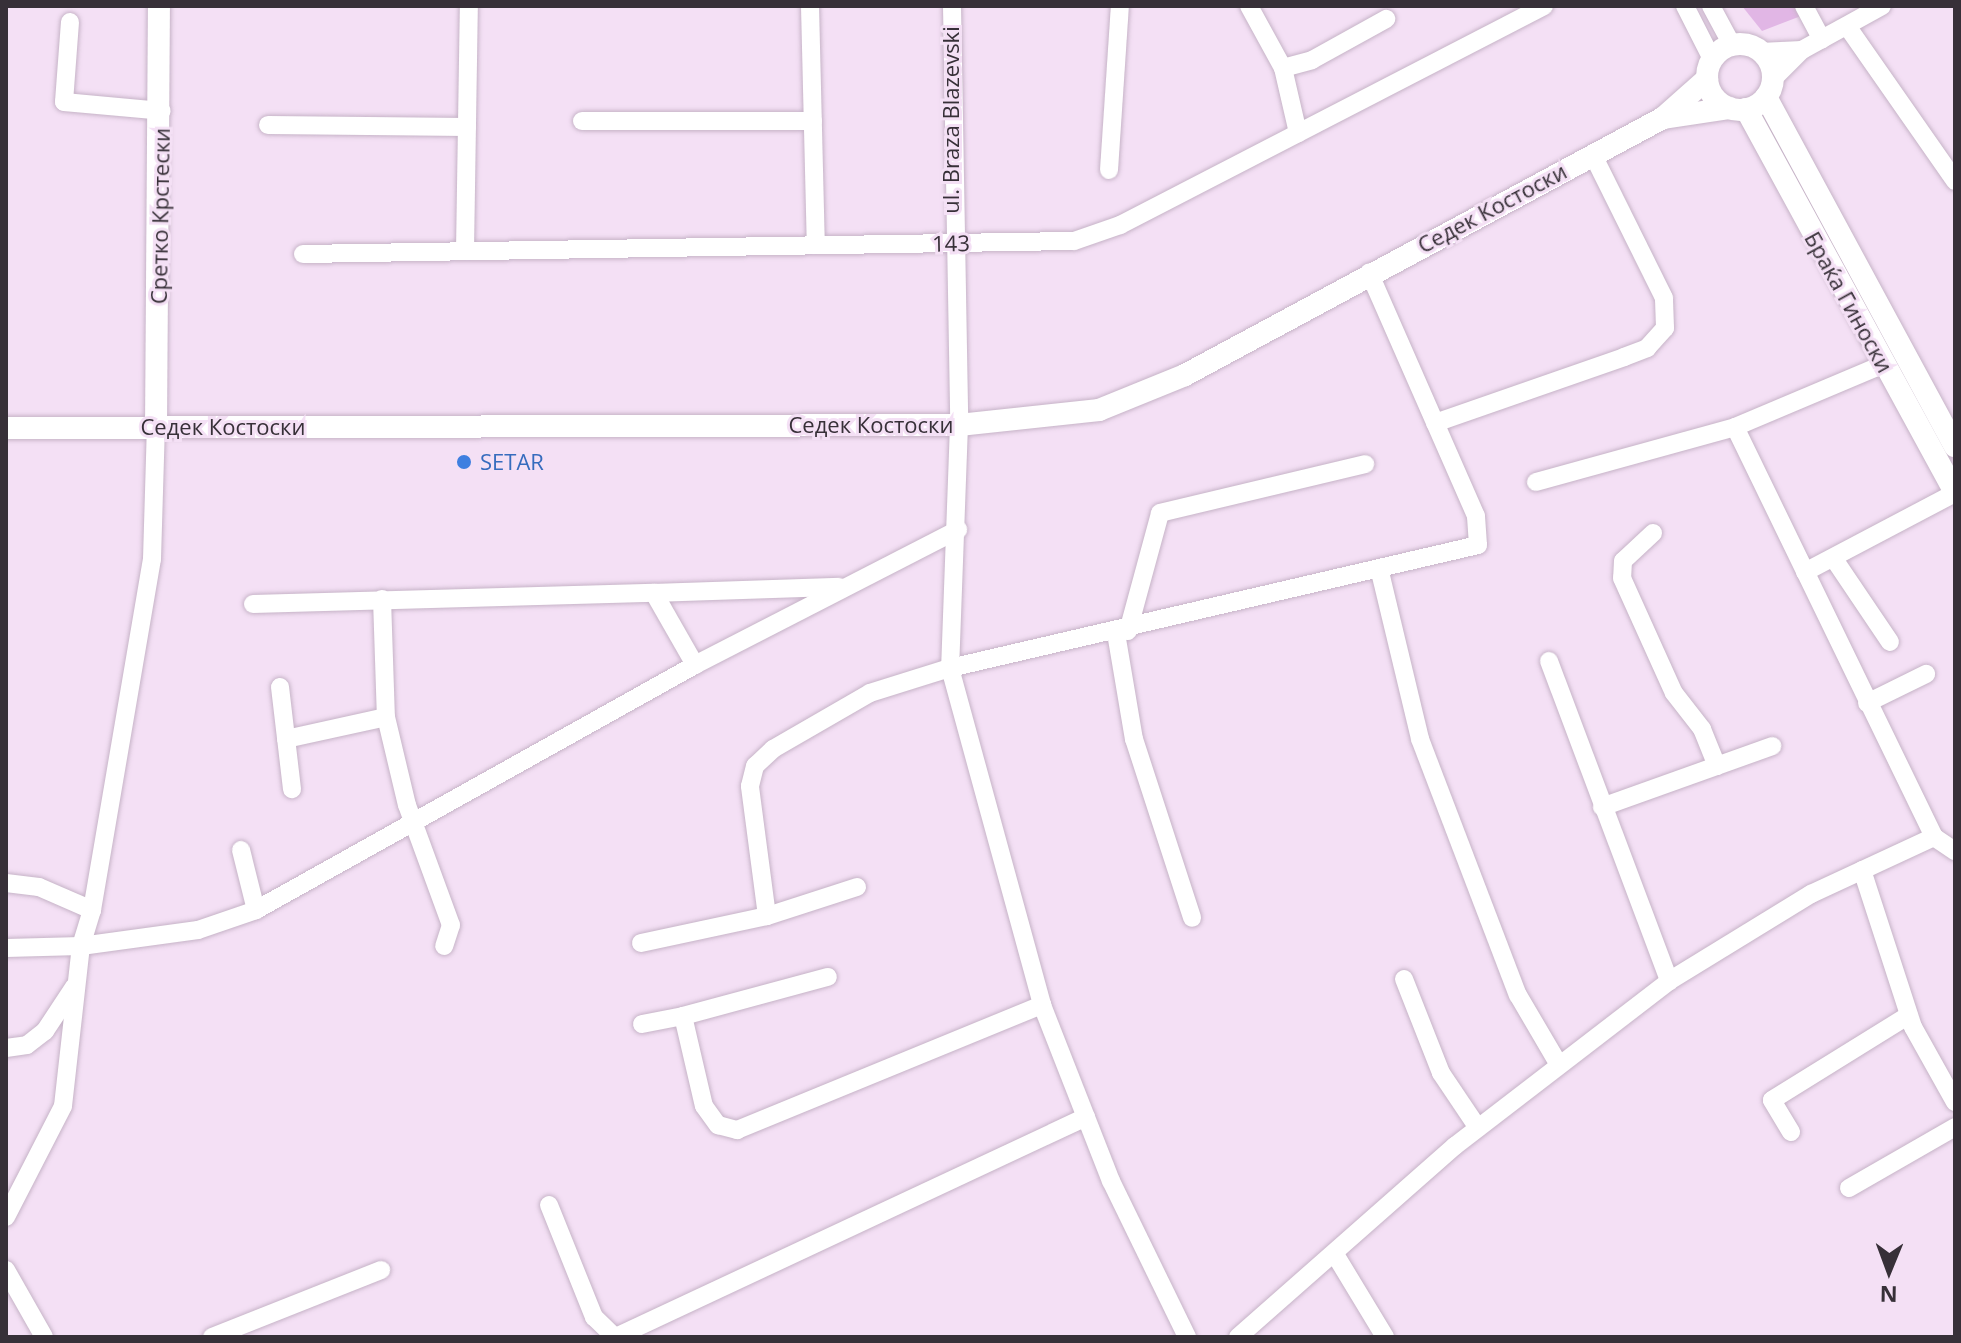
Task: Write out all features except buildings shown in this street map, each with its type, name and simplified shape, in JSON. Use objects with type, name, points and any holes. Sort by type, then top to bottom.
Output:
[{"type":"main road","name":"Сретко Крстески","points":[[156,427],[162,111],[159,6]]},
{"type":"main road","points":[[1663,118],[1732,45],[1760,52]]},
{"type":"main road","name":"Браќа Гиноски","points":[[1760,52],[1769,88],[1955,446]]},
{"type":"main road","name":"Браќа Гиноски","points":[[1710,69],[1714,97],[1737,109],[1955,493]]},
{"type":"main road","points":[[1663,118],[1737,109],[1769,88]]},
{"type":"main road","name":"Седек Костоски","points":[[6,428],[959,425],[1050,418],[1140,398],[1369,272],[1663,118]]},
{"type":"street","points":[[465,251],[469,6]]},
{"type":"street","points":[[810,6],[816,245]]},
{"type":"street","name":"ul. Braza Blazevski","points":[[952,6],[951,243],[959,425],[958,530],[950,668],[1042,1005],[1086,1117],[1187,1337]]},
{"type":"street","points":[[1109,170],[1120,6]]},
{"type":"street","points":[[1249,6],[1283,68],[1298,133]]},
{"type":"street","name":"143","points":[[303,254],[1074,241],[1120,225],[1544,6]]},
{"type":"street","name":"Браќа Гиноски","points":[[1685,6],[1710,69]]},
{"type":"street","points":[[1711,6],[1732,45]]},
{"type":"street","points":[[1804,6],[1822,40]]},
{"type":"street","points":[[1769,88],[1802,50],[1882,6]]},
{"type":"street","points":[[1283,68],[1312,60],[1386,19]]},
{"type":"street","points":[[70,22],[64,102],[162,111]]},
{"type":"street","points":[[1847,26],[1953,175]]},
{"type":"street","points":[[1760,52],[1802,50]]},
{"type":"street","points":[[582,121],[813,121]]},
{"type":"street","points":[[268,125],[467,127]]},
{"type":"street","points":[[1435,423],[1647,348],[1665,328],[1664,298],[1593,155]]},
{"type":"street","points":[[767,916],[753,835],[755,766],[870,693],[950,668],[1380,572],[1478,545],[1476,516],[1369,272]]},
{"type":"street","points":[[1536,482],[1735,427],[1884,364]]},
{"type":"street","points":[[6,1217],[63,1106],[81,946],[92,910],[152,559],[156,427]]},
{"type":"street","points":[[1735,427],[1934,837],[1955,851]]},
{"type":"street","points":[[1192,918],[1134,739],[1122,632],[1160,513],[1365,464]]},
{"type":"street","points":[[1805,572],[1955,493]]},
{"type":"street","points":[[6,948],[81,946],[198,930],[256,910],[414,825],[695,665],[958,530]]},
{"type":"street","points":[[1653,533],[1623,561],[1622,578],[1674,693],[1702,729],[1717,766]]},
{"type":"street","points":[[1834,559],[1890,642]]},
{"type":"street","points":[[1380,572],[1420,739],[1518,995],[1559,1065]]},
{"type":"street","points":[[253,604],[848,587]]},
{"type":"street","points":[[788,590],[790,616]]},
{"type":"street","points":[[654,593],[695,665]]},
{"type":"street","points":[[382,599],[386,717],[414,825],[451,925],[444,946]]},
{"type":"street","points":[[1549,661],[1669,981]]},
{"type":"street","points":[[1867,703],[1926,674]]},
{"type":"street","points":[[280,687],[292,789]]},
{"type":"street","points":[[286,739],[386,717]]},
{"type":"street","points":[[1602,807],[1772,746]]},
{"type":"street","points":[[1238,1337],[1336,1256],[1478,1128],[1669,981],[1811,894],[1934,837]]},
{"type":"street","points":[[241,850],[256,910]]},
{"type":"street","points":[[1862,870],[1909,1015],[1955,1102]]},
{"type":"street","points":[[6,883],[39,887],[92,910]]},
{"type":"street","points":[[641,943],[767,916],[857,887]]},
{"type":"street","points":[[642,1024],[828,977]]},
{"type":"street","points":[[1404,979],[1441,1073],[1478,1128]]},
{"type":"street","points":[[6,1048],[27,1045],[45,1031],[77,983]]},
{"type":"street","points":[[683,1016],[704,1106],[718,1125],[737,1130],[1042,1005]]},
{"type":"street","points":[[1791,1132],[1772,1100],[1909,1015]]},
{"type":"street","points":[[549,1205],[594,1317],[615,1337],[1086,1117]]},
{"type":"street","points":[[1849,1188],[1955,1127]]},
{"type":"street","points":[[1336,1256],[1385,1337]]},
{"type":"street","points":[[6,1270],[44,1337]]},
{"type":"street","points":[[212,1337],[238,1333],[381,1270]]},
{"type":"place","name":"SETAR","points":[[464,462]]}]
